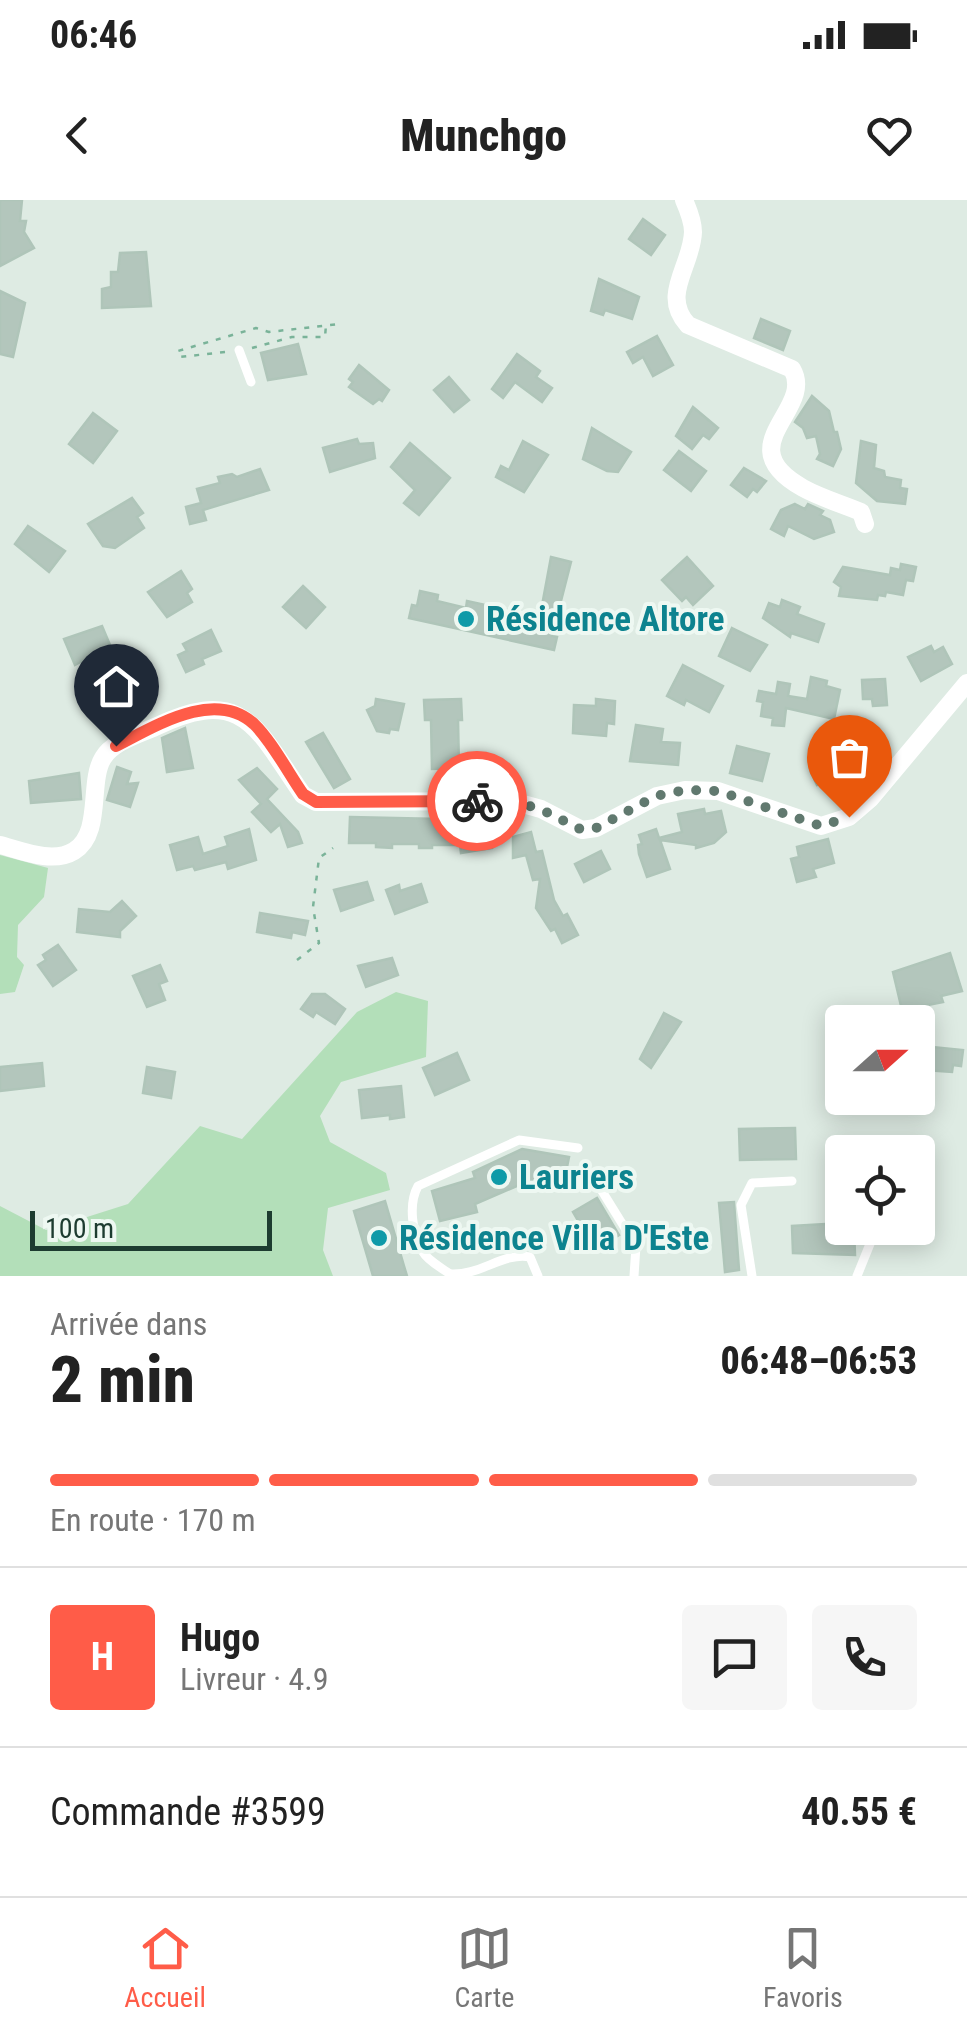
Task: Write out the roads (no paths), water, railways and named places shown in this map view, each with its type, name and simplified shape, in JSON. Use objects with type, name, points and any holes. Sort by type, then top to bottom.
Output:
[{"type":"street","points":[[684,200],[693,231],[676,300],[678,314],[688,326],[792,369],[798,379],[795,394],[771,435],[771,453],[778,468],[801,487],[860,512],[865,524]]},
{"type":"street","points":[[0,845],[38,855],[60,856],[75,850],[85,839],[92,817],[102,758],[116,746],[162,724],[198,711],[225,709],[253,724],[303,794],[316,802],[512,801],[540,809],[582,830],[596,828],[656,796],[685,790],[718,791],[821,826],[849,817],[870,799],[967,683]]},
{"type":"lane","points":[[239,350],[251,382]]},
{"type":"lane","points":[[538,1276],[530,1257],[516,1254],[467,1275],[450,1275],[424,1254],[412,1214],[412,1197],[418,1186],[519,1140],[578,1148]]},
{"type":"lane","points":[[752,1276],[741,1205],[752,1183],[792,1180]]},
{"type":"lane","points":[[597,1183],[636,1246],[634,1276]]},
{"type":"lane","points":[[856,1276],[869,1245]]},
{"type":"place","name":"Résidence Altore","points":[[466,619]]},
{"type":"place","name":"Lauriers","points":[[499,1177]]},
{"type":"place","name":"Résidence Villa D'Este","points":[[379,1238]]}]
